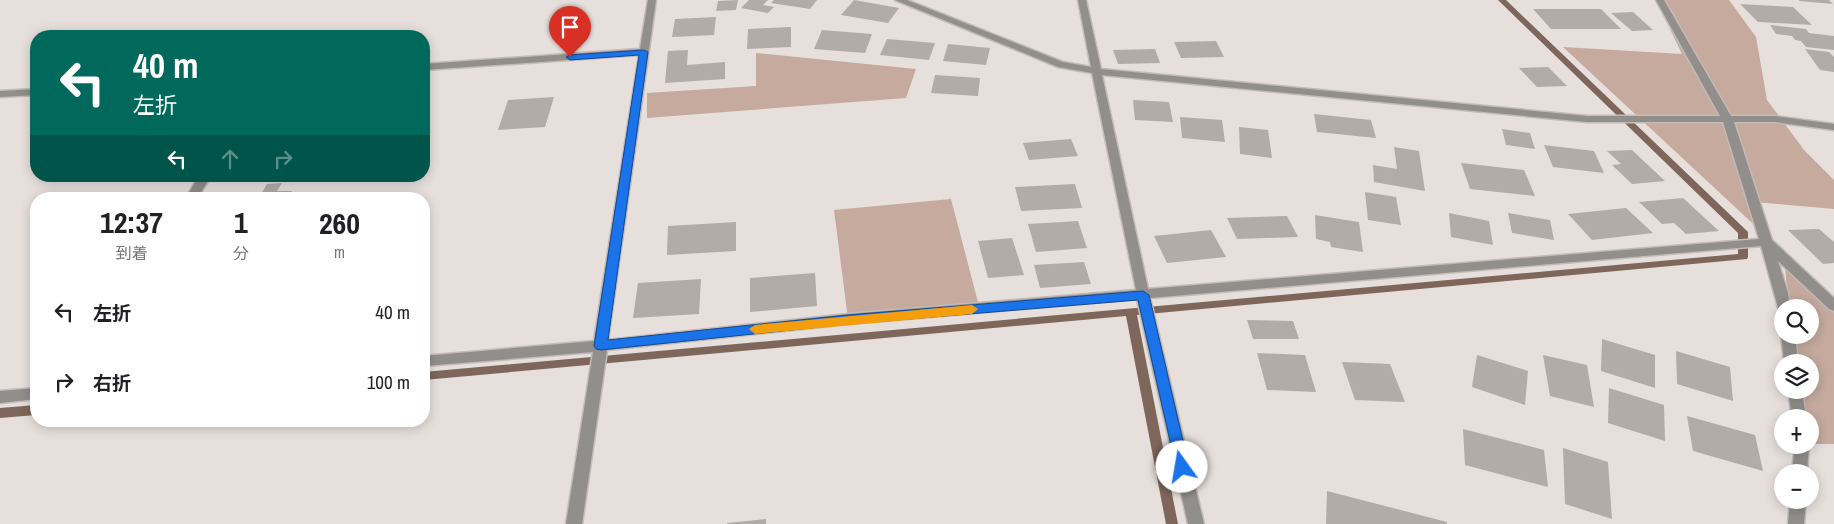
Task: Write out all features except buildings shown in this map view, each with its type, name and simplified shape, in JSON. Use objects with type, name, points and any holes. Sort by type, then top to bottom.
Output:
[{"type":"street","points":[[574,524],[652,0]]},
{"type":"street","points":[[899,0],[1061,65],[1096,71],[1587,119],[1775,119],[1834,127]]},
{"type":"street","points":[[1082,0],[1143,295],[1196,524]]},
{"type":"street","points":[[1660,0],[1728,120],[1783,299]]},
{"type":"street","points":[[430,67],[644,52]]},
{"type":"street","points":[[0,94],[30,92]]},
{"type":"street","points":[[430,360],[601,346],[848,319],[1766,242],[1834,306]]},
{"type":"street","points":[[0,397],[30,394]]},
{"type":"street","points":[[1796,524],[1797,509]]},
{"type":"shaded area","points":[[1656,0],[1729,0],[1756,37],[1767,100],[1804,150],[1834,180],[1834,209],[1754,202],[1764,234],[1563,47],[1682,54]]},
{"type":"shaded area","points":[[756,53],[916,69],[906,98],[647,118],[647,93],[756,86]]},
{"type":"shaded area","points":[[951,199],[979,306],[848,319],[834,210]]},
{"type":"shaded area","points":[[1784,258],[1834,306],[1834,444],[1819,444],[1819,409],[1799,409],[1798,399],[1819,399],[1819,354],[1793,354],[1792,344],[1819,344],[1819,299],[1788,299]]},
{"type":"waterway","points":[[430,375],[1743,257],[1743,232],[1502,0]]},
{"type":"waterway","points":[[1131,313],[1172,524]]},
{"type":"waterway","points":[[0,413],[30,410]]},
{"type":"slow traffic","points":[[755,329],[972,309]]},
{"type":"route","points":[[570,57],[644,52],[601,346],[848,319],[1143,295],[1182,467]]}]
